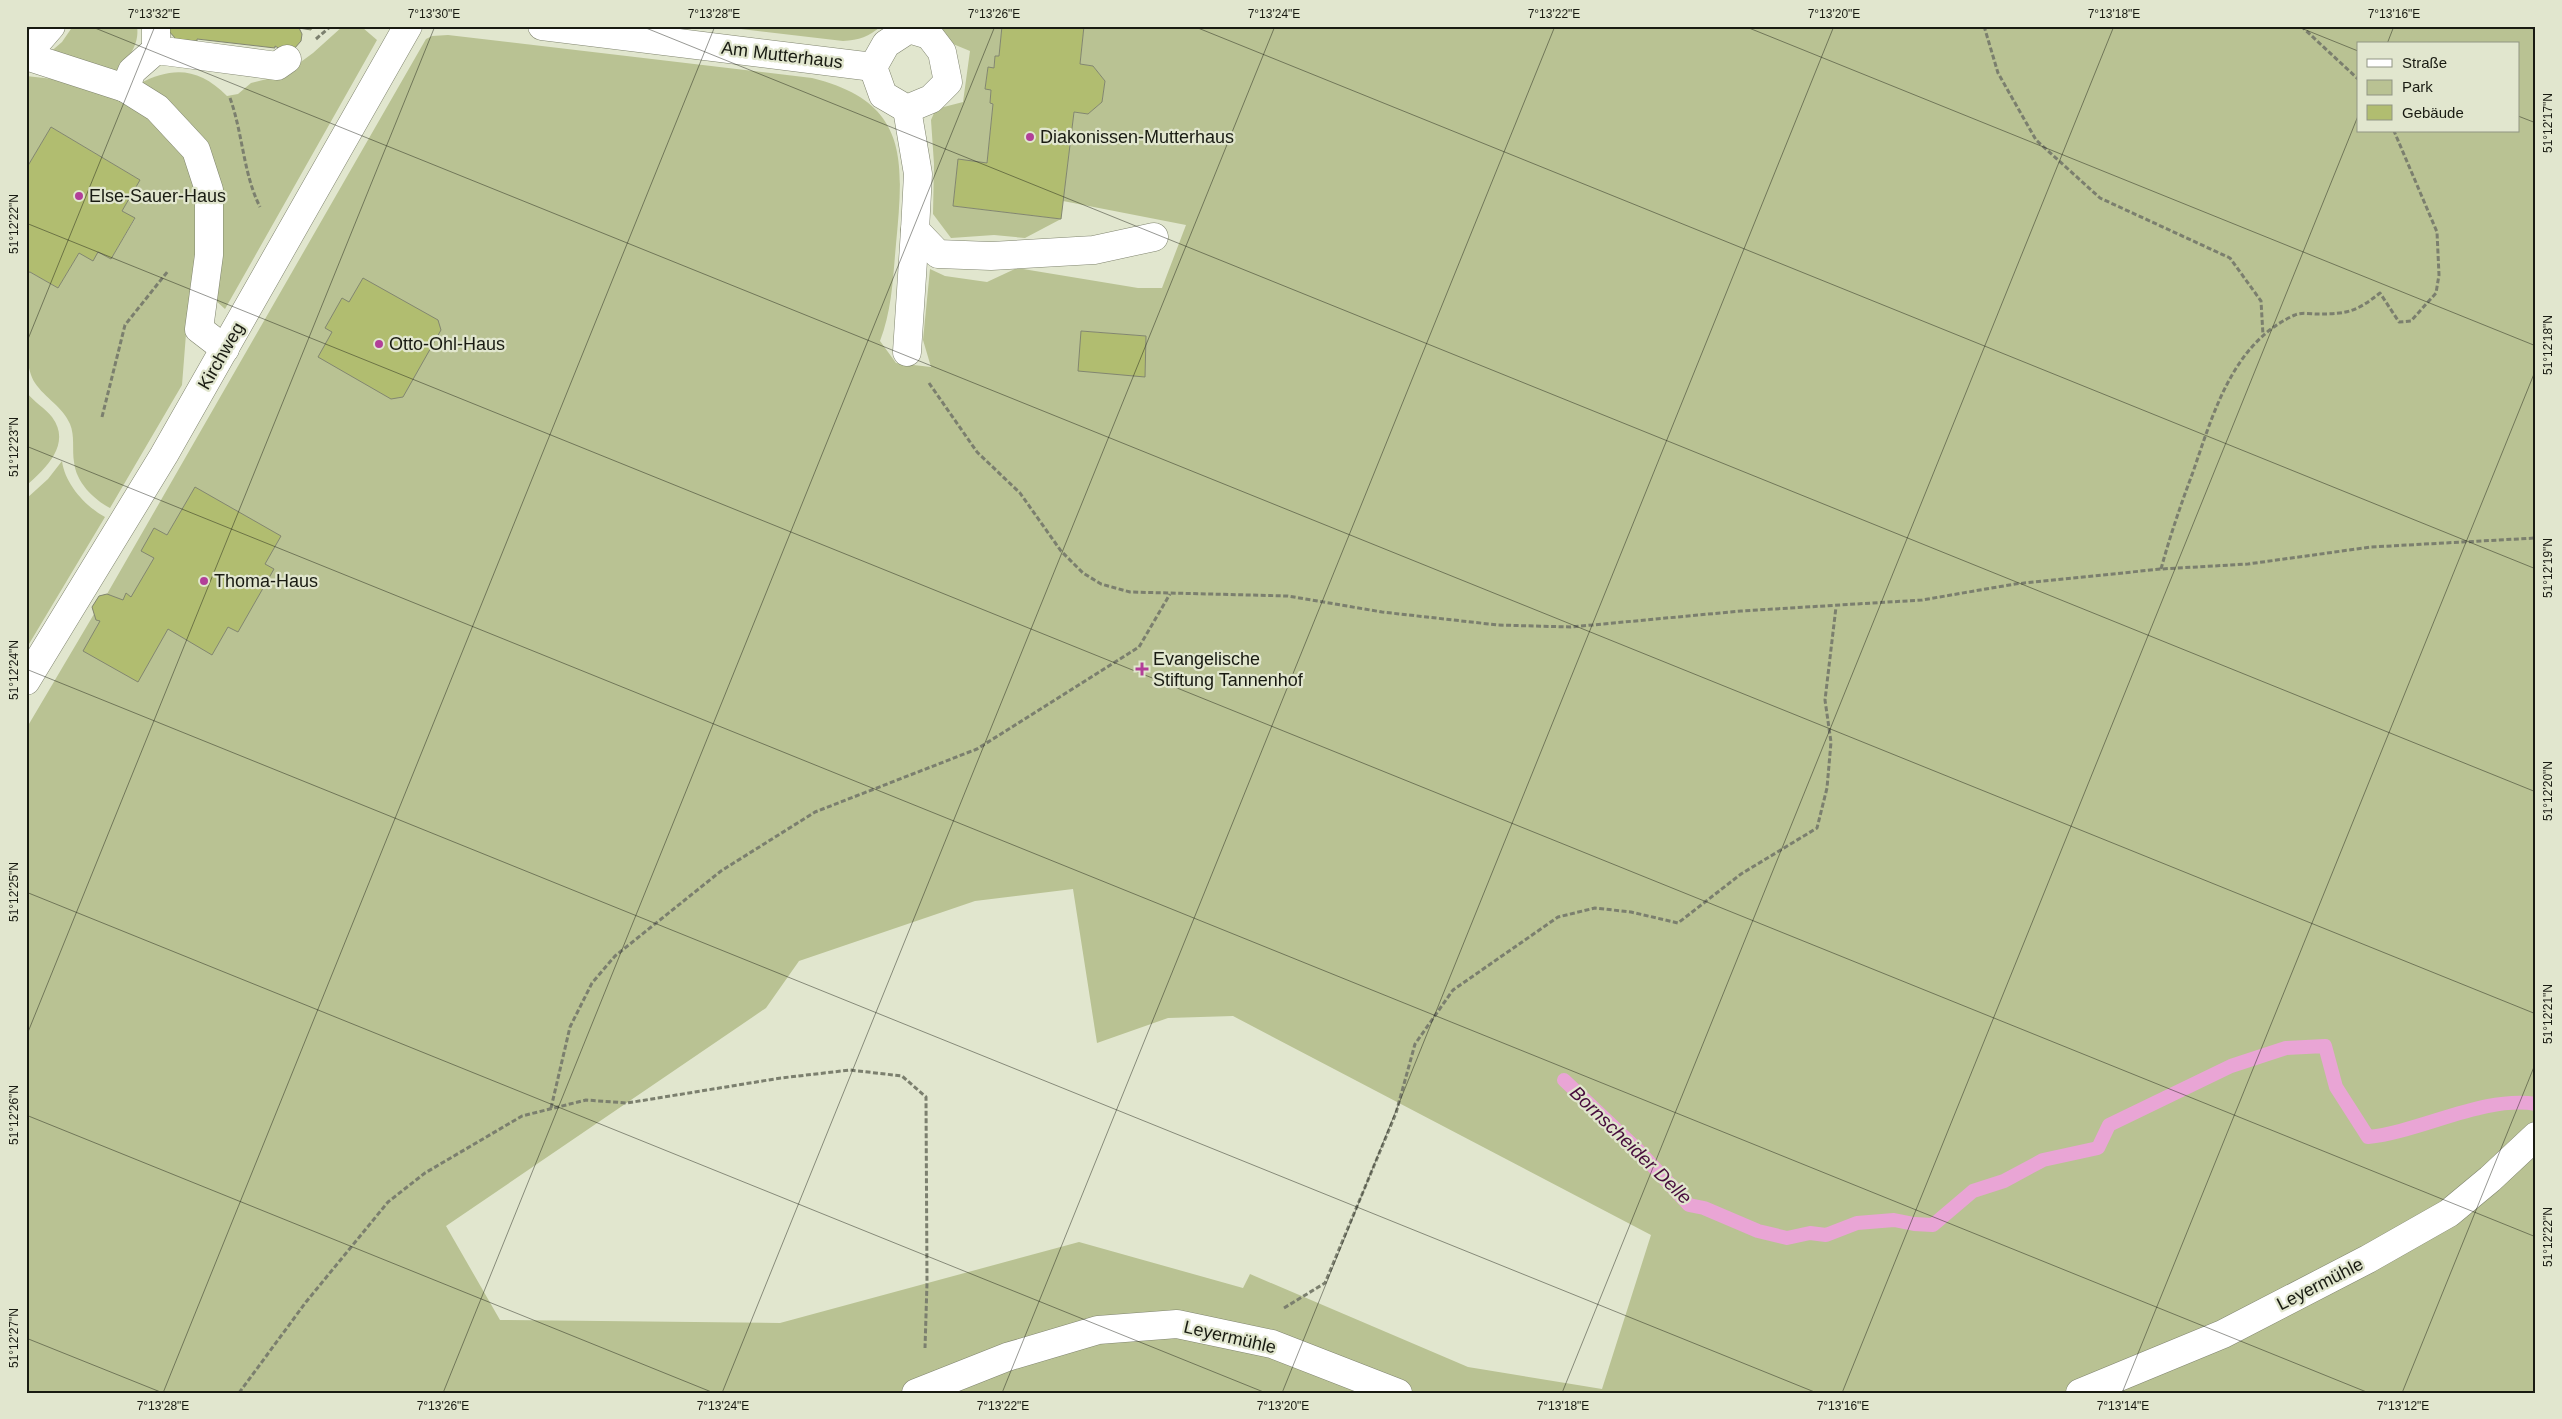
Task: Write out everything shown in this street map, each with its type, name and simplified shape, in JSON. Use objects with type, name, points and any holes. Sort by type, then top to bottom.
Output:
[{"type":"street","points":[[51,26],[26,55],[125,88],[157,108],[196,150],[209,190],[209,255],[199,329],[225,349]]},
{"type":"street","name":"Kirchweg","points":[[26,681],[164,455],[408,26]]},
{"type":"street","name":"Am Mutterhaus","points":[[542,26],[873,67]]},
{"type":"street","points":[[909,28],[929,35],[934,40],[942,52],[948,82],[931,99],[907,109],[883,95],[873,67],[886,44],[909,28]]},
{"type":"street","points":[[125,88],[132,71],[156,38],[277,66],[287,59]]},
{"type":"street","points":[[907,109],[918,174],[908,352]]},
{"type":"street","points":[[915,230],[938,254],[991,256],[1094,250],[1154,237]]},
{"type":"street","name":"Leyermühle","points":[[2080,1393],[2222,1334],[2368,1259],[2449,1213],[2490,1179],[2536,1136]]},
{"type":"street","name":"Leyermühle","points":[[916,1393],[1007,1357],[1098,1330],[1177,1324],[1272,1344],[1398,1393]]},
{"type":"path","points":[[1984,26],[1998,73],[2036,140],[2100,198],[2230,258],[2261,301],[2263,336]]},
{"type":"path","points":[[1986,32],[1990,26]]},
{"type":"path","points":[[2301,26],[2357,78]]},
{"type":"path","points":[[2530,26],[2536,30]]},
{"type":"path","points":[[229,96],[238,121],[252,191],[262,211]]},
{"type":"path","points":[[2162,569],[2168,541],[2220,396],[2239,363],[2263,336],[2296,314],[2341,314],[2362,308],[2380,293],[2399,322],[2411,321],[2436,293],[2439,275],[2437,232],[2394,132]]},
{"type":"path","points":[[102,417],[125,325],[173,265]]},
{"type":"path","points":[[908,352],[977,452],[1020,492],[1061,551],[1083,572],[1101,584],[1130,592],[1288,596],[1382,612],[1498,625],[1570,627],[1741,611],[1836,607],[1922,600],[2015,584],[2162,569],[2248,564],[2371,548],[2536,538]]},
{"type":"path","points":[[551,1108],[570,1027],[592,983],[615,956],[721,872],[815,812],[977,749],[1140,647],[1170,594]]},
{"type":"path","points":[[1252,1340],[1285,1308],[1325,1283],[1396,1113],[1415,1044],[1453,990],[1558,918],[1595,908],[1631,912],[1678,923],[1741,874],[1817,828],[1827,788],[1831,742],[1826,700],[1836,607]]},
{"type":"path","points":[[238,1393],[300,1309],[388,1202],[425,1173],[522,1116],[586,1100],[627,1103],[781,1078],[850,1070],[902,1076],[926,1097],[927,1283],[925,1352]]},
{"type":"green space","points":[[73,26],[137,26],[137,40],[132,52],[115,74],[48,54],[62,42]]},
{"type":"green space","points":[[343,26],[363,28],[377,40],[225,309],[214,299],[207,147],[194,128],[178,111],[139,84],[163,74],[185,73],[196,75],[206,80],[227,96],[238,94],[251,83],[283,75],[313,53]]},
{"type":"green space","points":[[716,26],[881,26],[864,37],[843,41]]},
{"type":"green space","points":[[937,26],[1002,26],[999,56],[995,56],[994,68],[988,67],[985,89],[991,90],[990,103],[993,104],[987,163],[958,160],[953,206],[1061,219],[1025,238],[994,235],[951,238],[933,214],[934,164],[931,120],[934,113],[940,108],[963,102],[970,51],[953,44]]},
{"type":"green space","name":"Evangelische Stiftung Tannenhof","points":[[1084,26],[2536,26],[2536,1393],[26,1393],[26,729],[94,614],[92,607],[99,596],[107,594],[426,39],[432,36],[448,35],[812,78],[844,89],[867,102],[883,119],[893,138],[899,160],[899,213],[891,293],[880,341],[896,363],[931,367],[923,340],[930,269],[945,276],[987,282],[1017,268],[1138,288],[1162,288],[1186,225],[1063,201],[1074,112],[1088,114],[1102,102],[1105,81],[1093,66],[1080,64]],"holes":[[[1082,331],[1146,336],[1145,377]],[[1073,889],[1097,1043],[1168,1018],[1233,1016],[1651,1235],[1602,1389],[1468,1367],[1250,1274],[1243,1288],[1079,1242],[780,1323],[500,1320],[446,1226],[766,1008],[799,961],[975,901]]]},
{"type":"green space","points":[[26,76],[80,82],[139,109],[181,146],[201,194],[202,248],[187,321],[182,385],[110,508],[97,500],[82,483],[75,469],[70,424],[63,413],[35,383],[31,374],[25,330],[26,273],[30,272],[58,288],[79,253],[98,252],[111,259],[135,219],[122,211],[140,180],[51,127],[26,169]]},
{"type":"green space","points":[[26,392],[52,417],[59,437],[54,455],[26,486]]},
{"type":"green space","points":[[62,461],[67,478],[77,494],[90,507],[105,517],[26,649],[26,499],[48,479]]},
{"type":"building","points":[[167,26],[312,26],[311,30],[299,28],[302,34],[301,41],[294,49],[280,49],[275,46],[275,48],[197,39],[197,41],[176,39],[167,29]]},
{"type":"building","name":"Diakonissen-Mutterhaus","points":[[1002,26],[1084,26],[1080,64],[1093,66],[1105,81],[1102,102],[1088,114],[1074,112],[1061,219],[953,206],[958,159],[987,163],[993,104],[990,103],[991,90],[985,89],[988,67],[994,68],[995,56],[999,56]]},
{"type":"building","name":"Else-Sauer-Haus","points":[[51,127],[140,180],[122,211],[135,218],[111,259],[98,252],[93,261],[79,253],[58,288],[30,272],[26,273],[26,169]]},
{"type":"building","name":"Otto-Ohl-Haus","points":[[363,278],[438,320],[441,330],[403,397],[391,399],[318,357],[332,332],[325,328],[342,298],[349,302]]},
{"type":"building","points":[[1081,331],[1146,336],[1145,377],[1078,371]]},
{"type":"building","name":"Thoma-Haus","points":[[195,487],[281,536],[265,564],[274,569],[238,632],[228,627],[212,655],[168,629],[138,682],[83,651],[100,621],[96,620],[92,607],[99,596],[107,594],[123,600],[126,593],[131,597],[154,558],[141,551],[154,528],[167,535]]},
{"type":"waterway","name":"Bornscheider Delle","points":[[1564,1080],[1637,1149],[1689,1205],[1704,1208],[1758,1231],[1787,1238],[1810,1233],[1826,1235],[1857,1223],[1894,1220],[1933,1225],[1973,1191],[2004,1181],[2043,1160],[2098,1148],[2109,1125],[2231,1066],[2286,1048],[2325,1046],[2336,1087],[2368,1137],[2388,1134],[2474,1109],[2516,1103],[2536,1104]]},
{"type":"place","name":"Diakonissen-Mutterhaus","points":[[1030,137]]},
{"type":"place","name":"Else-Sauer-Haus","points":[[79,196]]},
{"type":"place","name":"Otto-Ohl-Haus","points":[[379,344]]},
{"type":"place","name":"Thoma-Haus","points":[[204,581]]},
{"type":"place","name":"Evangelische Stiftung Tannenhof","points":[[1142,669]]}]
